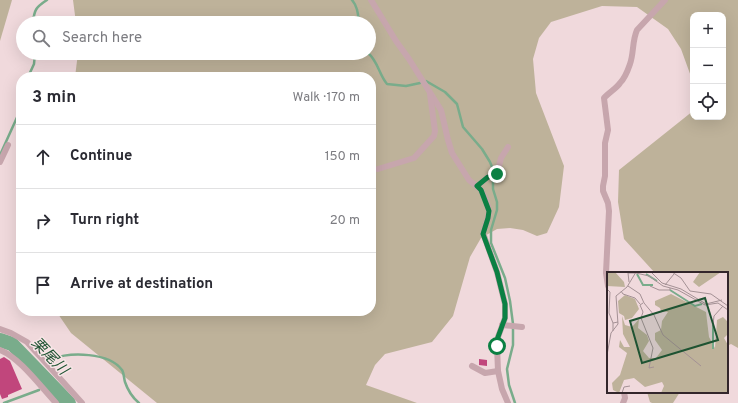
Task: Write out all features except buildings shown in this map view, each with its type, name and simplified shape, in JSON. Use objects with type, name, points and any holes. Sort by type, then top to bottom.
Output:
[{"type":"street","points":[[371,0],[396,41],[410,59],[441,110],[452,153],[469,180],[481,190],[489,211],[483,234],[497,272],[505,304],[505,318],[498,337],[498,371],[502,389],[508,403]]},
{"type":"street","points":[[607,280],[609,211],[603,186],[605,176],[605,143],[608,130],[604,98],[620,84],[626,75],[633,52],[634,36],[637,30],[665,0]]},
{"type":"street","points":[[378,169],[414,158],[434,136],[435,131],[430,93]]},
{"type":"street","points":[[0,162],[8,145]]},
{"type":"street","points":[[477,186],[488,177],[497,174],[501,158],[508,147]]},
{"type":"street","points":[[502,325],[522,328]]},
{"type":"street","points":[[0,330],[11,333],[27,342],[82,403]]},
{"type":"street","points":[[0,350],[7,352],[17,361],[56,403]]},
{"type":"street","points":[[472,366],[485,373],[498,371]]},
{"type":"street","points":[[623,403],[625,398],[624,393]]},
{"type":"shaded area","points":[[0,0],[12,0],[0,41]]},
{"type":"shaded area","points":[[73,0],[738,0],[738,348],[731,344],[728,346],[728,272],[654,272],[624,239],[618,202],[619,170],[690,113],[690,120],[726,120],[726,12],[690,12],[690,74],[681,49],[668,29],[637,7],[602,6],[551,22],[539,38],[533,59],[536,93],[564,166],[559,207],[547,233],[537,236],[523,230],[510,228],[497,229],[481,238],[470,257],[453,316],[432,342],[385,354],[375,365],[366,385],[417,403],[157,403],[71,333],[59,316],[376,316],[376,72],[76,72],[77,60],[376,60],[376,16],[75,16]]},
{"type":"shaded area","points":[[647,393],[679,393],[673,403],[650,402]]},
{"type":"waterway","points":[[34,16],[36,9],[47,0]]},
{"type":"waterway","points":[[352,0],[357,8],[358,16]]},
{"type":"waterway","points":[[30,72],[34,60]]},
{"type":"waterway","points":[[374,60],[387,84],[406,86],[420,83]]},
{"type":"waterway","points":[[426,81],[445,92],[457,104],[463,127],[482,149],[494,172]]},
{"type":"waterway","points":[[0,155],[16,120]]},
{"type":"waterway","points":[[494,177],[493,189],[497,202],[497,210],[491,230],[491,243],[505,278],[513,324]]},
{"type":"waterway","points":[[513,328],[513,345],[507,369],[509,385],[515,403]]},
{"type":"waterway","name":"栗尾川","points":[[0,340],[12,344],[69,403]]},
{"type":"waterway","points":[[52,359],[69,355],[89,355],[99,357],[116,364],[122,370],[129,391],[139,403]]},
{"type":"waterway","points":[[4,403],[39,390]]},
{"type":"route","points":[[497,174],[488,177],[477,186],[481,190],[486,200],[489,211],[483,234],[497,272],[505,304],[505,318],[498,337],[497,346]]}]
